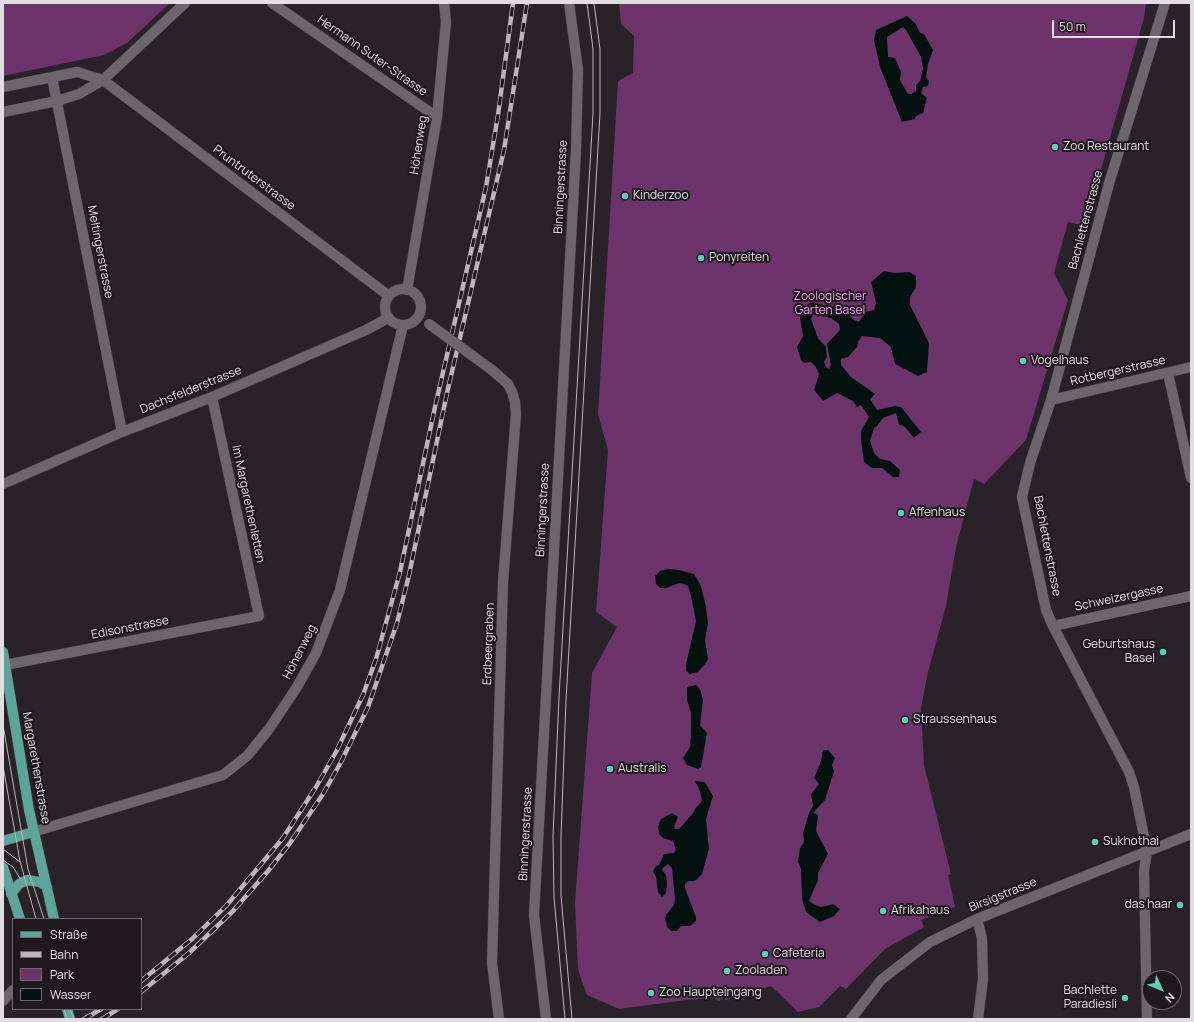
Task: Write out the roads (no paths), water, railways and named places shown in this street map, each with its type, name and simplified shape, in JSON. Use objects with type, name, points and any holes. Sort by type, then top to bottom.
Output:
[{"type":"main road","name":"Margarethenstrasse","points":[[3,652],[33,832],[54,918]]},
{"type":"main road","points":[[3,841],[33,832]]},
{"type":"main road","points":[[3,867],[20,918]]},
{"type":"main road","points":[[11,894],[19,884],[27,880],[40,882],[46,887]]},
{"type":"street","points":[[3,112],[57,101],[79,94],[103,80],[185,3]]},
{"type":"street","name":"Hermann Suter-Strasse","points":[[272,3],[437,117]]},
{"type":"street","name":"Höhenweg","points":[[407,290],[437,117],[446,22],[444,3]]},
{"type":"street","name":"Binningerstrasse","points":[[546,1019],[534,915],[576,150],[578,70],[568,3]]},
{"type":"street","name":"Bachlettenstrasse","points":[[1147,1019],[1144,871],[1147,851],[1134,787],[1129,772],[1053,626],[1041,590],[1022,497],[1030,463],[1051,400],[1110,180],[1165,3]]},
{"type":"street","name":"Pruntruterstrasse","points":[[3,87],[77,72],[103,80],[389,296]]},
{"type":"street","name":"Meltingerstrasse","points":[[52,76],[122,432]]},
{"type":"street","points":[[397,290],[407,290],[416,296],[419,301],[421,306],[418,317],[409,324],[403,325],[394,323],[388,318],[385,306],[389,296],[397,290]]},
{"type":"street","name":"Erdbeergraben","points":[[418,317],[492,370],[508,384],[516,402],[504,582],[492,956],[499,1019]]},
{"type":"street","name":"Dachsfelderstrasse","points":[[3,484],[122,432],[212,397],[366,330],[388,318]]},
{"type":"street","name":"Höhenweg","points":[[33,832],[223,775],[247,756],[269,729],[297,687],[316,653],[340,590],[403,325]]},
{"type":"street","name":"Rotbergerstrasse","points":[[1051,400],[1191,367]]},
{"type":"street","points":[[1168,373],[1191,478]]},
{"type":"street","name":"Im Margarethenletten","points":[[212,397],[259,616]]},
{"type":"street","name":"Schweizergasse","points":[[1053,626],[1191,596]]},
{"type":"street","name":"Edisonstrasse","points":[[5,665],[259,616]]},
{"type":"street","name":"Birsigstrasse","points":[[851,1019],[881,980],[930,942],[977,919],[1191,834]]},
{"type":"street","points":[[977,919],[982,938],[983,979],[978,1019]]},
{"type":"street","points":[[3,1002],[12,991]]},
{"type":"water","points":[[907,16],[916,24],[920,33],[924,34],[933,50],[928,64],[926,77],[929,81],[928,86],[923,87],[921,93],[927,98],[923,113],[916,116],[915,119],[902,122],[880,67],[874,40],[876,30]],"holes":[[[903,27],[921,57],[923,69],[920,81],[916,85],[916,91],[911,94],[908,94],[900,80],[901,72],[895,58],[888,57],[887,37]]]},
{"type":"water","points":[[884,271],[894,273],[909,272],[916,276],[916,287],[910,297],[910,305],[929,343],[927,372],[918,376],[895,364],[891,347],[880,338],[862,336],[857,347],[848,357],[841,359],[841,365],[851,377],[875,394],[870,399],[877,410],[895,406],[901,407],[921,432],[914,438],[904,426],[899,425],[896,413],[883,418],[874,428],[870,441],[874,453],[880,459],[890,461],[900,470],[899,477],[893,477],[882,468],[872,468],[864,462],[861,431],[869,417],[861,405],[857,407],[853,401],[837,393],[823,401],[814,390],[819,374],[816,367],[811,362],[804,363],[801,360],[797,347],[803,336],[800,317],[808,304],[813,302],[829,307],[838,304],[844,306],[852,319],[859,322],[866,312],[874,310],[876,303],[871,282]],"holes":[[[813,314],[831,318],[839,324],[840,330],[827,344],[831,365],[829,369],[826,367],[824,361],[827,357],[826,347],[818,338],[811,319]]]},
{"type":"water","points":[[668,569],[694,574],[701,586],[706,607],[708,623],[705,640],[708,659],[698,672],[690,674],[686,671],[686,664],[696,621],[691,596],[688,586],[684,584],[679,583],[666,588],[660,588],[656,584],[655,576],[660,571]]},
{"type":"water","points":[[696,685],[700,689],[703,700],[700,725],[707,733],[701,767],[698,769],[687,765],[683,758],[690,747],[691,735],[691,713],[687,700],[687,687]]},
{"type":"water","points":[[823,750],[828,750],[835,758],[832,765],[834,771],[825,800],[813,813],[818,815],[816,831],[828,854],[818,873],[818,880],[809,901],[822,907],[833,904],[840,909],[834,916],[820,922],[806,912],[802,899],[801,869],[798,862],[800,848],[804,842],[803,833],[809,813],[813,806],[811,794],[819,784],[814,778],[821,761]]},
{"type":"water","points":[[695,781],[705,782],[713,796],[706,819],[709,849],[702,874],[695,881],[688,881],[685,884],[696,921],[690,926],[681,926],[677,931],[671,931],[667,927],[665,919],[666,915],[674,905],[675,900],[672,868],[668,864],[662,870],[666,875],[667,884],[666,893],[662,897],[658,892],[656,877],[653,871],[656,866],[659,865],[664,854],[674,853],[676,850],[673,841],[663,838],[659,834],[658,827],[661,819],[672,813],[678,817],[674,827],[675,829],[679,829],[693,813],[702,801],[700,791]]},
{"type":"tram line","points":[[565,1019],[554,897],[553,836],[559,697],[593,113],[593,49],[587,3]]},
{"type":"tram line","points":[[572,1019],[561,896],[561,836],[566,700],[600,113],[600,49],[594,3]]},
{"type":"tram line","points":[[3,725],[28,869],[44,918]]},
{"type":"tram line","points":[[3,766],[20,861],[36,918]]},
{"type":"tram line","points":[[3,849],[20,862]]},
{"type":"tram line","points":[[3,860],[13,867],[21,880]]},
{"type":"tram line","points":[[64,1010],[67,1019]]},
{"type":"tram line","points":[[70,1010],[74,1019]]},
{"type":"railway","points":[[142,980],[192,939],[226,906],[283,838],[316,787],[336,752],[363,695],[376,659],[400,572],[435,407],[486,187],[498,115],[513,3]]},
{"type":"railway","points":[[142,991],[189,953],[233,911],[268,871],[290,843],[323,794],[341,762],[368,707],[397,623],[409,575],[447,393],[504,150],[527,3]]},
{"type":"railway","points":[[84,1019],[99,1010]]},
{"type":"railway","points":[[102,1019],[116,1010]]},
{"type":"place","name":"Zoo Restaurant","points":[[1055,147]]},
{"type":"place","name":"Kinderzoo","points":[[625,196]]},
{"type":"place","name":"Ponyreiten","points":[[701,258]]},
{"type":"place","name":"Vogelhaus","points":[[1023,361]]},
{"type":"place","name":"Affenhaus","points":[[901,513]]},
{"type":"place","name":"Geburtshaus Basel","points":[[1163,652]]},
{"type":"place","name":"Straussenhaus","points":[[905,720]]},
{"type":"place","name":"Australis","points":[[610,769]]},
{"type":"place","name":"Sukhothai","points":[[1095,842]]},
{"type":"place","name":"das haar","points":[[1180,905]]},
{"type":"place","name":"Afrikahaus","points":[[883,911]]},
{"type":"place","name":"Cafeteria","points":[[765,954]]},
{"type":"place","name":"Zooladen","points":[[727,971]]},
{"type":"place","name":"Zoo Haupteingang","points":[[651,993]]},
{"type":"place","name":"Bachlette Paradiesli","points":[[1125,998]]},
{"type":"park label","name":"Zoologischer Garten Basel","points":[[830,304]]}]
